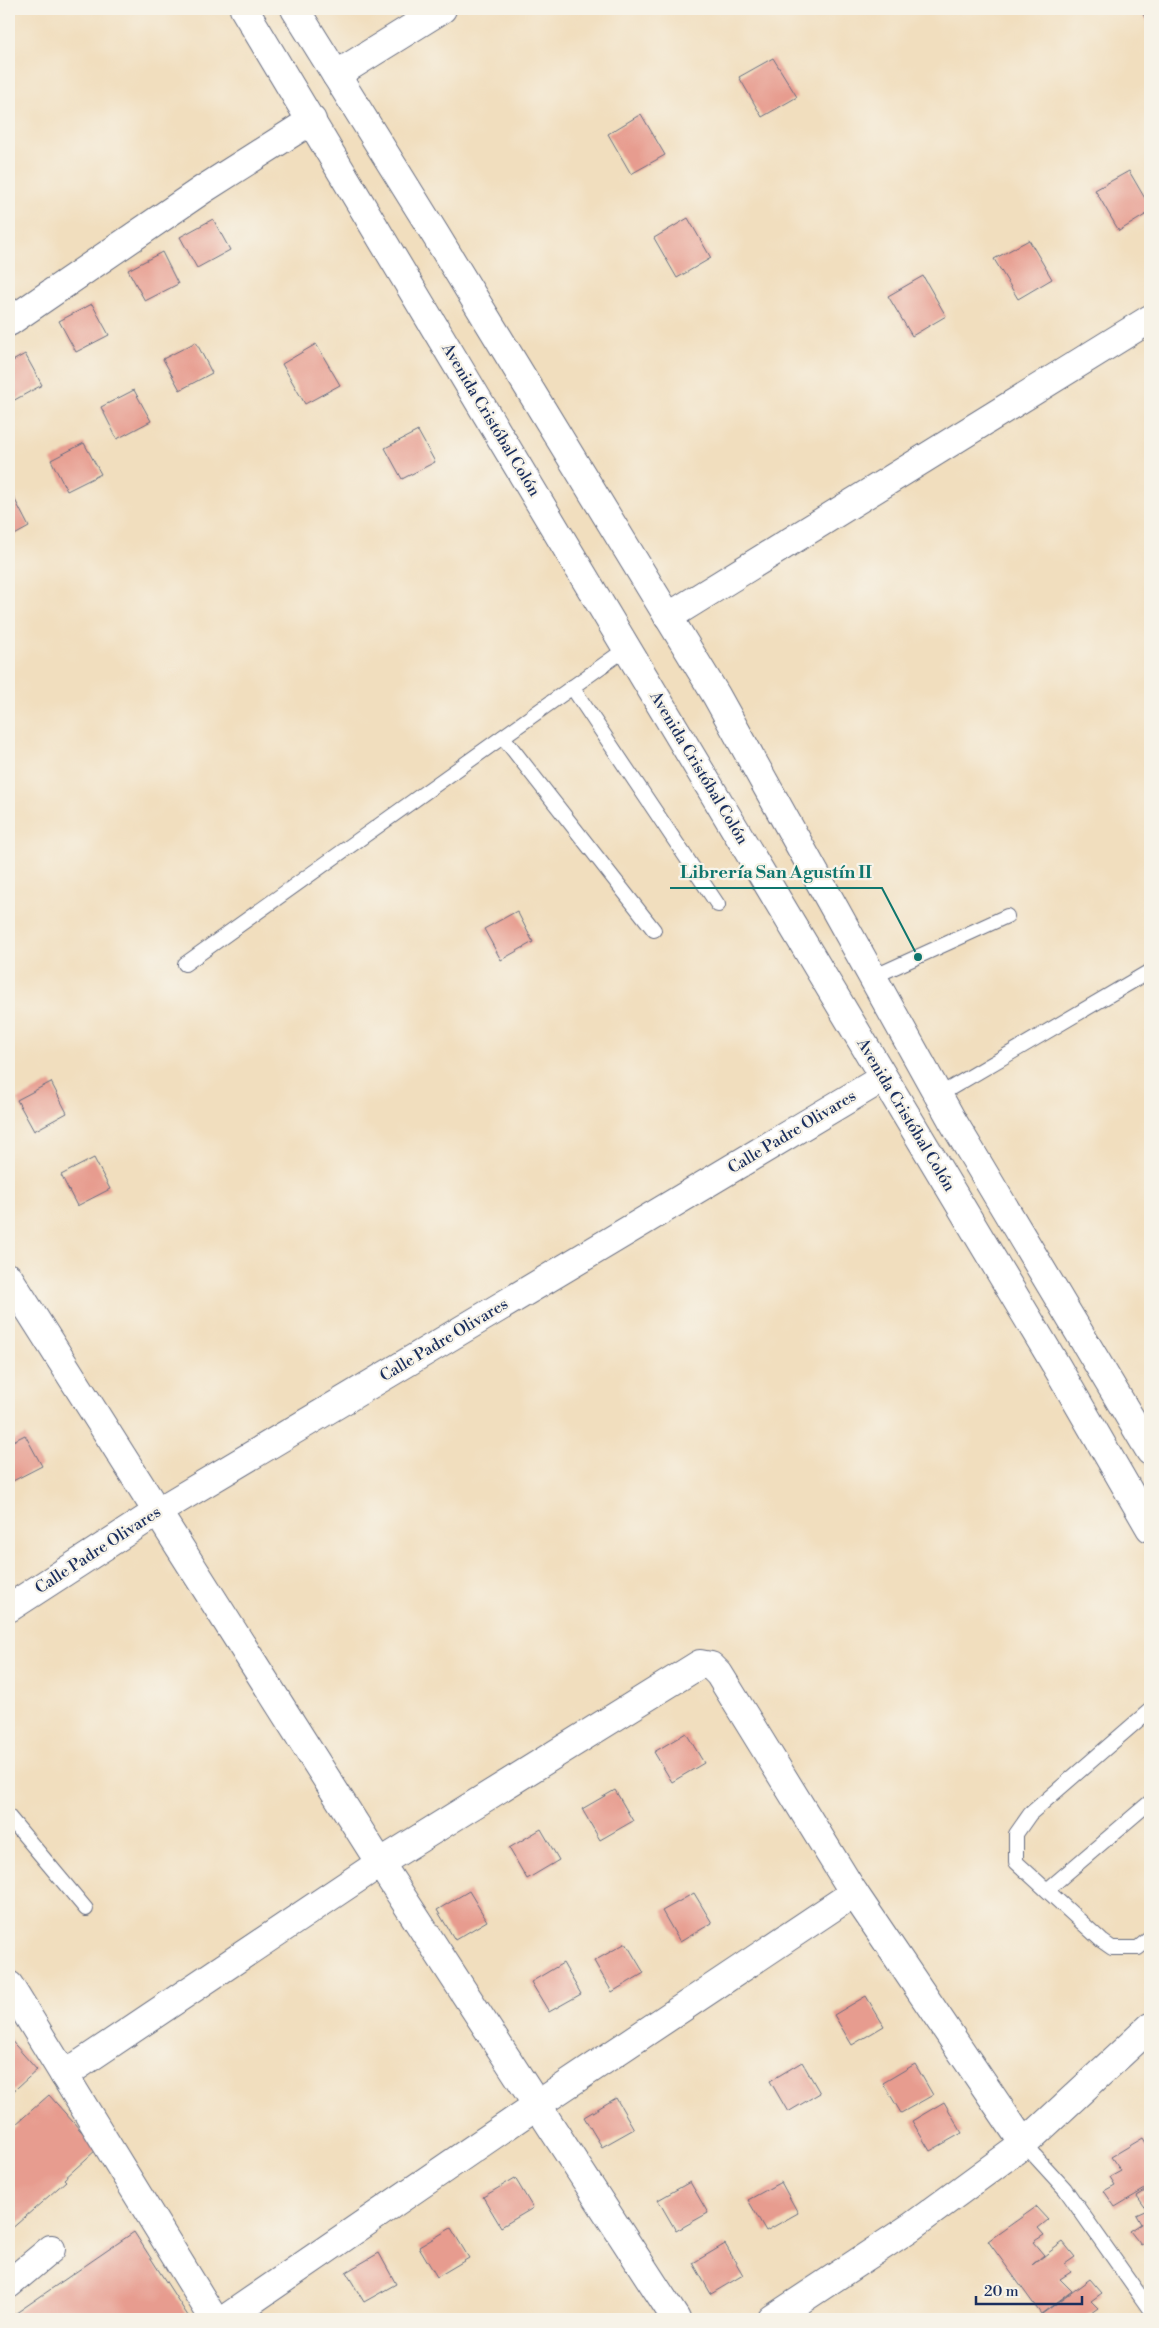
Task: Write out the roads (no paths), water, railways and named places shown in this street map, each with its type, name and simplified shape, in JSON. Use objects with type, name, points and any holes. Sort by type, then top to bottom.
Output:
[{"type":"street","name":"Avenida Cristóbal Colón","points":[[244,9],[1052,1358],[1150,1528]]},
{"type":"street","points":[[295,9],[716,695],[938,1095],[1150,1451]]},
{"type":"street","points":[[336,75],[442,9]]},
{"type":"street","points":[[9,322],[202,190],[312,120]]},
{"type":"street","points":[[668,617],[1150,318]]},
{"type":"street","name":"Calle Padre Olivares","points":[[9,1608],[157,1512],[883,1078]]},
{"type":"street","points":[[9,1278],[380,1863],[676,2319]]},
{"type":"street","points":[[64,2075],[380,1863],[700,1664],[711,1666],[719,1674],[854,1893],[1024,2144]]},
{"type":"street","points":[[225,2319],[537,2104],[854,1893]]},
{"type":"street","points":[[9,1985],[214,2319]]},
{"type":"street","points":[[772,2319],[903,2232],[1024,2144],[1150,2027]]},
{"type":"street","points":[[9,2284],[50,2249]]},
{"type":"lane","points":[[186,964],[627,648]]},
{"type":"lane","points":[[572,687],[718,905]]},
{"type":"lane","points":[[503,737],[654,930]]},
{"type":"lane","points":[[873,977],[1006,916]]},
{"type":"lane","points":[[938,1095],[1150,971]]},
{"type":"lane","points":[[1150,1710],[1030,1814],[1016,1834],[1016,1862],[1102,1941],[1112,1948],[1138,1948],[1150,1938]]},
{"type":"lane","points":[[1047,1890],[1150,1802]]},
{"type":"lane","points":[[9,1817],[86,1909]]},
{"type":"lane","points":[[1024,2144],[1065,2189],[1150,2310]]},
{"type":"place","name":"Librería San Agustín II","points":[[918,957]]}]
